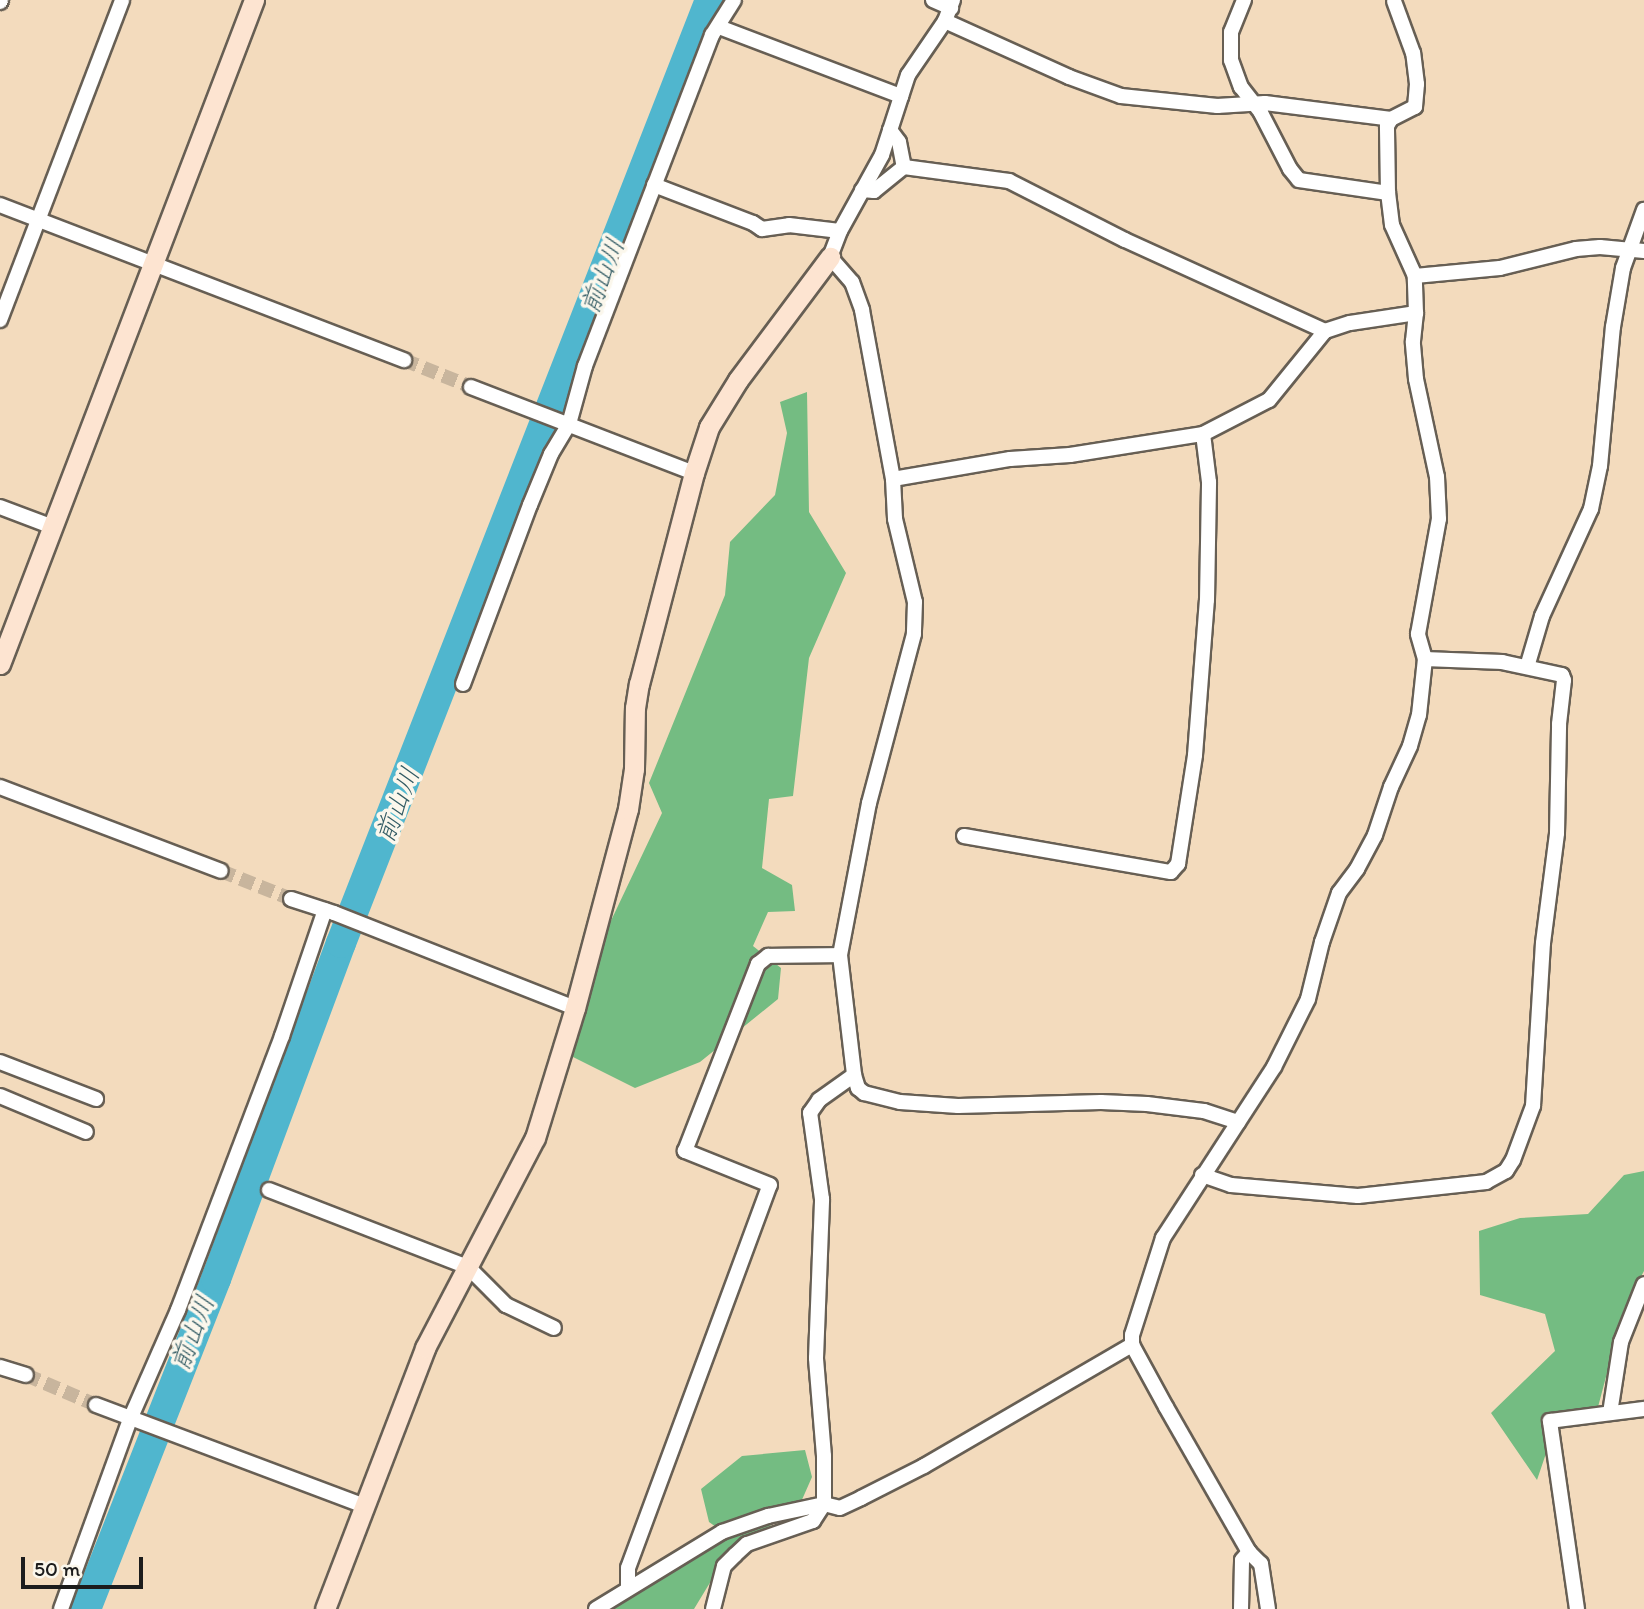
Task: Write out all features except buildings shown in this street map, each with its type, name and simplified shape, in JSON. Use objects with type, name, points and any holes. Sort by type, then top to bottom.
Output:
[{"type":"street","points":[[0,320],[122,0]]},
{"type":"street","points":[[463,684],[712,35],[734,0]]},
{"type":"street","points":[[933,0],[1069,77],[1121,96],[1205,105],[1254,104],[1391,119],[1415,107],[1417,84],[1413,53],[1394,0]]},
{"type":"street","points":[[1244,0],[1230,32],[1235,74],[1290,169],[1299,180],[1388,193]]},
{"type":"street","points":[[0,664],[250,1]]},
{"type":"street","points":[[325,1609],[425,1348],[535,1138],[575,1008],[628,809],[634,769],[635,708],[639,684],[694,473],[709,427],[724,401],[830,257],[840,231],[882,155],[901,96],[917,58],[950,10]]},
{"type":"street","points":[[719,27],[901,96]]},
{"type":"street","points":[[1268,1609],[1263,1570],[1249,1552],[1132,1345],[1154,1258],[1163,1238],[1274,1067],[1308,999],[1322,943],[1339,893],[1357,869],[1375,835],[1391,787],[1410,746],[1419,715],[1426,659],[1418,635],[1439,519],[1437,477],[1416,379],[1413,341],[1416,313],[1415,276],[1392,225],[1388,193],[1387,126],[1391,119]]},
{"type":"street","points":[[890,130],[899,142],[904,167]]},
{"type":"street","points":[[862,190],[874,191],[904,167],[1009,181],[1125,240],[1325,331],[1416,313]]},
{"type":"street","points":[[654,185],[753,223],[762,229],[789,225],[840,231]]},
{"type":"street","points":[[0,205],[404,360]]},
{"type":"street","points":[[1527,667],[1542,616],[1591,509],[1600,466],[1613,327],[1623,268],[1638,249],[1644,210]]},
{"type":"street","points":[[1415,276],[1500,268],[1571,250],[1638,249]]},
{"type":"street","points":[[830,257],[852,282],[862,310],[893,479],[895,519],[915,603],[914,634],[869,803],[840,955],[854,1075],[858,1088],[864,1093],[900,1102],[958,1106],[1147,1104],[1205,1111],[1238,1122]]},
{"type":"street","points":[[893,479],[1010,459],[1070,455],[1202,434],[1269,400],[1325,331]]},
{"type":"street","points":[[471,387],[694,473]]},
{"type":"street","points":[[964,836],[1171,872],[1178,864],[1195,755],[1207,600],[1209,482],[1202,434]]},
{"type":"street","points":[[0,507],[53,527]]},
{"type":"street","points":[[1202,1175],[1231,1185],[1358,1196],[1486,1182],[1506,1171],[1533,1106],[1543,943],[1559,791],[1559,724],[1564,680],[1562,675],[1502,662],[1426,659]]},
{"type":"street","points":[[0,787],[221,872]]},
{"type":"street","points":[[291,899],[329,911],[575,1008]]},
{"type":"street","points":[[61,1609],[136,1420],[329,911]]},
{"type":"street","points":[[628,1588],[628,1568],[770,1185],[685,1151],[758,964],[768,956],[840,955]]},
{"type":"street","points":[[0,1062],[96,1099]]},
{"type":"street","points":[[713,1609],[724,1566],[734,1555],[747,1544],[813,1521],[824,1504],[824,1456],[816,1358],[822,1199],[810,1113],[819,1100],[854,1075]]},
{"type":"street","points":[[0,1096],[86,1132]]},
{"type":"street","points":[[269,1190],[468,1267],[506,1305],[554,1328]]},
{"type":"street","points":[[1610,1413],[1621,1342],[1644,1284]]},
{"type":"street","points":[[596,1609],[722,1532],[768,1516],[824,1504],[840,1508],[924,1465],[1132,1345]]},
{"type":"street","points":[[0,1367],[26,1376]]},
{"type":"street","points":[[96,1405],[364,1506]]},
{"type":"street","points":[[1577,1609],[1550,1421],[1644,1409]]},
{"type":"street","points":[[1241,1609],[1242,1560],[1249,1552]]},
{"type":"green space","points":[[807,392],[809,512],[846,573],[809,658],[793,796],[769,799],[762,868],[792,885],[795,911],[768,912],[753,946],[781,968],[778,999],[700,1062],[635,1088],[571,1056],[608,927],[662,813],[649,783],[725,595],[730,542],[775,495],[787,433],[780,402]]},
{"type":"green space","points":[[1644,1171],[1644,1271],[1624,1309],[1598,1407],[1556,1424],[1537,1480],[1491,1413],[1555,1351],[1545,1314],[1480,1295],[1479,1231],[1520,1218],[1588,1214],[1624,1175]]},
{"type":"green space","points":[[805,1450],[812,1477],[801,1502],[782,1506],[775,1523],[731,1548],[694,1609],[604,1609],[726,1534],[709,1522],[701,1489],[742,1456]]},
{"type":"waterway","name":"前山川","points":[[86,1609],[216,1279],[341,943],[710,0]]},
{"type":"tunnel","points":[[404,360],[471,387]]},
{"type":"tunnel","points":[[221,871],[291,899]]},
{"type":"tunnel","points":[[26,1375],[96,1405]]}]
